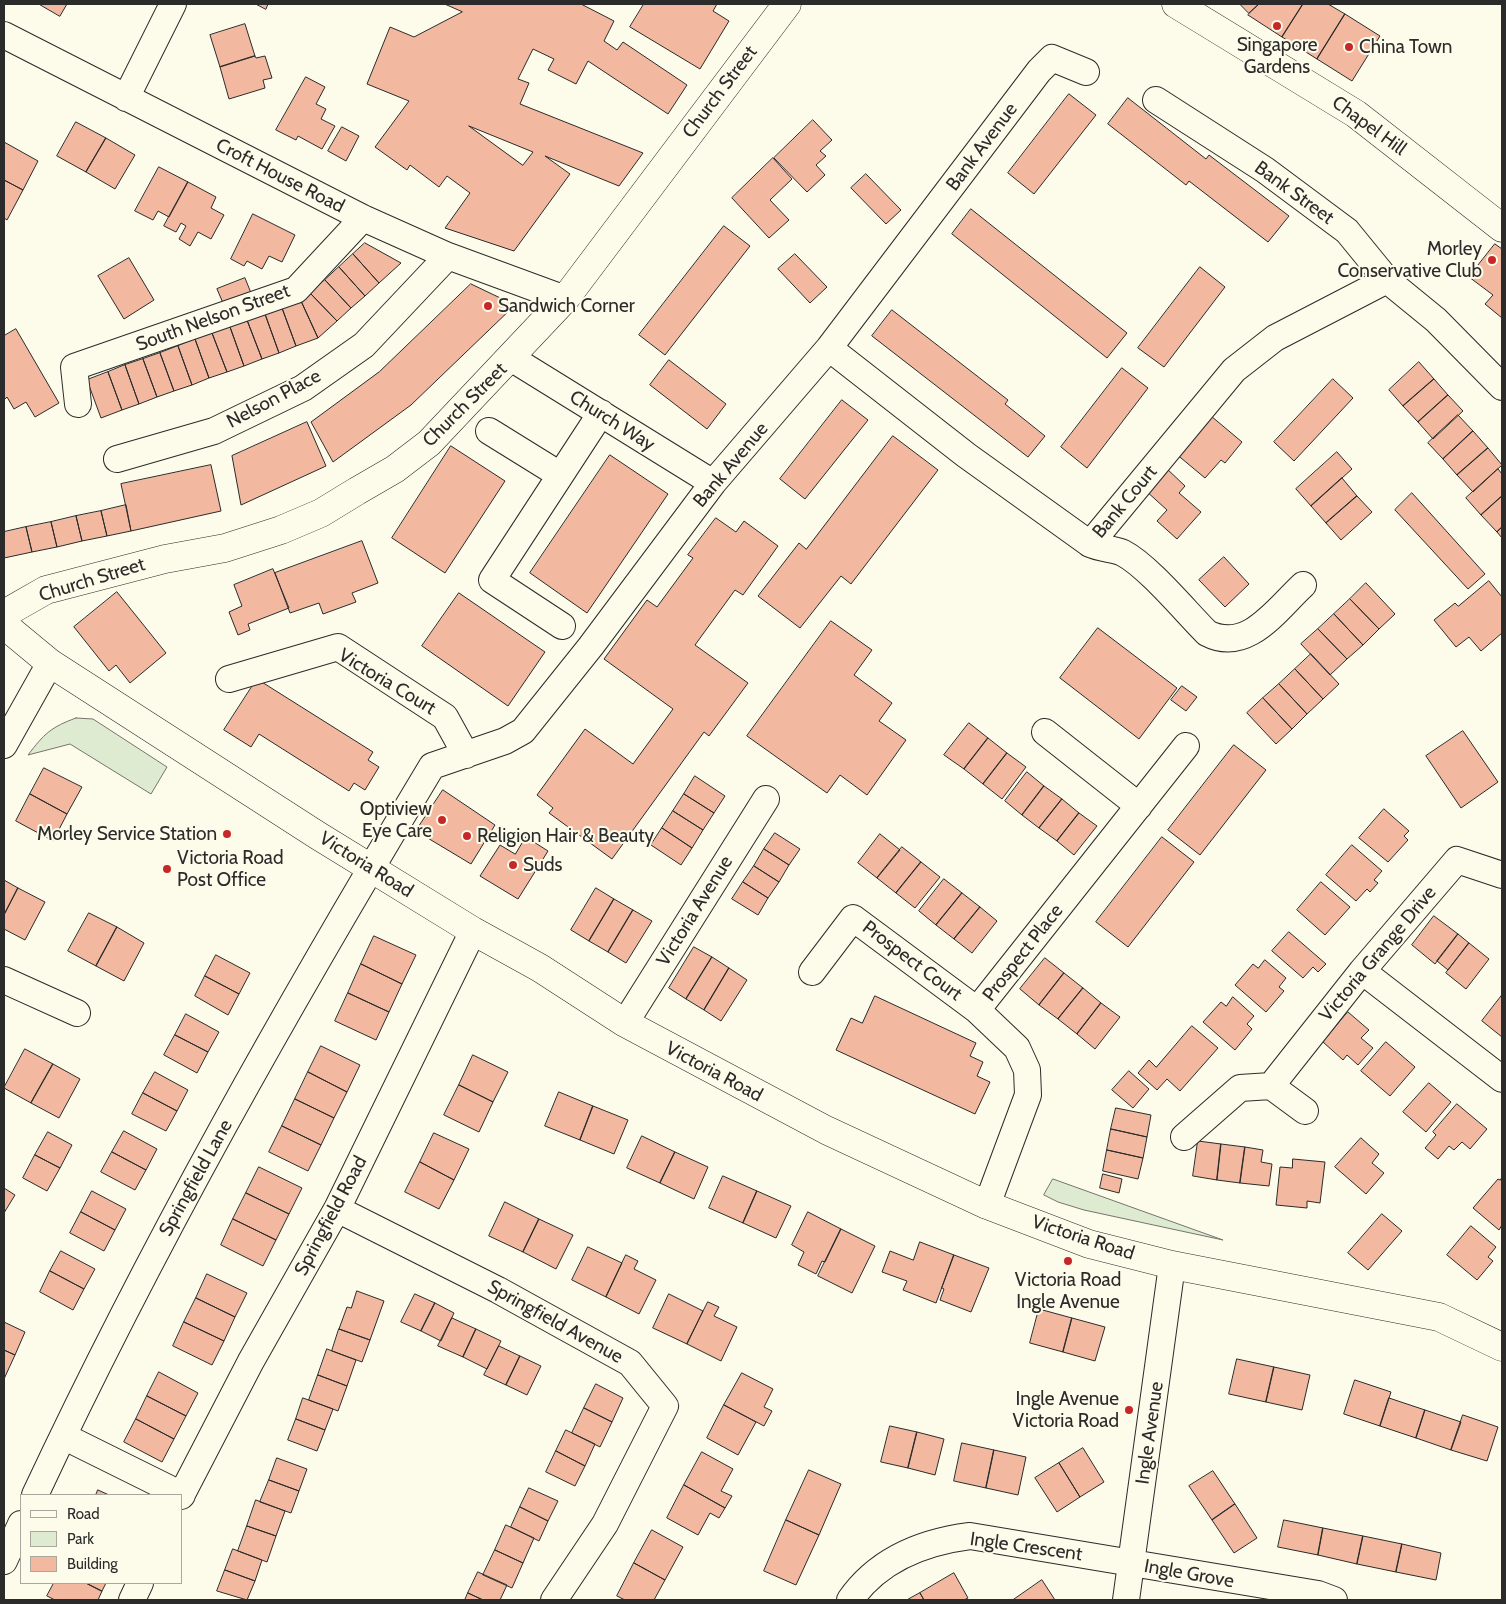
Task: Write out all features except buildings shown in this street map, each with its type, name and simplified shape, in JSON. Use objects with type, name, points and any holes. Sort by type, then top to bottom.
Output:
[{"type":"main road","name":"Church Street","points":[[4,614],[46,590],[165,559],[225,548],[281,530],[321,513],[394,469],[429,444],[566,299],[787,4]]},
{"type":"main road","name":"Chapel Hill","points":[[1176,4],[1356,114],[1502,228]]},
{"type":"main road","name":"Victoria Road","points":[[4,625],[50,663],[370,868],[473,931],[540,968],[625,1023],[769,1101],[988,1205],[1089,1244],[1172,1265],[1439,1317],[1502,1347]]},
{"type":"street","points":[[126,98],[173,4]]},
{"type":"street","name":"Croft House Road","points":[[6,42],[126,98],[363,218],[448,256],[566,299]]},
{"type":"street","name":"Bank Avenue","points":[[370,868],[432,766],[506,741],[523,731],[591,646],[713,483],[830,348],[1039,71],[1052,58],[1086,72]]},
{"type":"street","name":"Bank Street","points":[[1156,100],[1265,170],[1340,226],[1387,280],[1436,320],[1502,387]]},
{"type":"street","name":"South Nelson Street","points":[[78,404],[74,367],[296,290],[363,218]]},
{"type":"street","name":"Nelson Place","points":[[117,459],[214,431],[303,388],[364,345],[448,256]]},
{"type":"street","name":"Bank Court","points":[[830,348],[966,455],[1090,544],[1234,370],[1276,338],[1387,280]]},
{"type":"street","name":"Church Way","points":[[511,358],[713,483]]},
{"type":"street","points":[[562,626],[492,580],[601,413]]},
{"type":"street","points":[[489,431],[560,475]]},
{"type":"street","points":[[1090,544],[1103,550],[1121,552],[1136,561],[1207,633],[1219,639],[1234,640],[1251,634],[1303,585]]},
{"type":"street","name":"Victoria Court","points":[[229,679],[338,647],[445,717],[466,755]]},
{"type":"street","points":[[4,745],[50,663]]},
{"type":"street","points":[[1045,732],[1139,806]]},
{"type":"street","name":"Prospect Place","points":[[988,1205],[1028,1095],[1027,1070],[1017,1048],[977,1010],[1186,746]]},
{"type":"street","name":"Victoria Avenue","points":[[625,1023],[766,799]]},
{"type":"street","name":"Victoria Grange Drive","points":[[1271,1086],[1362,971],[1457,860],[1502,875]]},
{"type":"street","name":"Springfield Lane","points":[[35,1494],[62,1436],[170,1223],[370,868]]},
{"type":"street","name":"Prospect Court","points":[[812,972],[853,918],[977,1010]]},
{"type":"street","name":"Springfield Road","points":[[182,1496],[251,1361],[337,1209],[473,931]]},
{"type":"street","points":[[1362,971],[1502,1079]]},
{"type":"street","points":[[4,980],[78,1014]]},
{"type":"street","points":[[1184,1137],[1240,1088],[1271,1086],[1305,1111]]},
{"type":"street","name":"Springfield Avenue","points":[[337,1209],[498,1290],[630,1363],[665,1406],[605,1524],[554,1600]]},
{"type":"street","name":"Ingle Avenue","points":[[1126,1600],[1172,1265]]},
{"type":"street","points":[[62,1436],[178,1494]]},
{"type":"street","points":[[4,1561],[20,1526]]},
{"type":"street","name":"Ingle Crescent","points":[[850,1600],[861,1585],[887,1564],[915,1548],[944,1539],[970,1536],[1132,1564]]},
{"type":"street","name":"Ingle Grove","points":[[1132,1564],[1318,1594],[1334,1600]]},
{"type":"street","points":[[132,1600],[140,1584]]},
{"type":"green space","points":[[76,718],[93,719],[167,767],[151,794],[70,744],[28,755],[49,732]]},
{"type":"green space","points":[[1053,1179],[1223,1240],[1084,1210],[1058,1202],[1044,1195]]},
{"type":"place","name":"Singapore Gardens","points":[[1277,26]]},
{"type":"place","name":"China Town","points":[[1349,47]]},
{"type":"place","name":"Morley Conservative Club","points":[[1492,260]]},
{"type":"place","name":"Sandwich Corner","points":[[488,306]]},
{"type":"place","name":"Optiview Eye Care","points":[[442,820]]},
{"type":"place","name":"Morley Service Station","points":[[227,834]]},
{"type":"place","name":"Religion Hair & Beauty","points":[[467,836]]},
{"type":"place","name":"Suds","points":[[513,865]]},
{"type":"place","name":"Victoria Road Post Office","points":[[167,869]]},
{"type":"place","name":"Victoria Road Ingle Avenue","points":[[1068,1261]]},
{"type":"place","name":"Ingle Avenue Victoria Road","points":[[1129,1410]]}]
